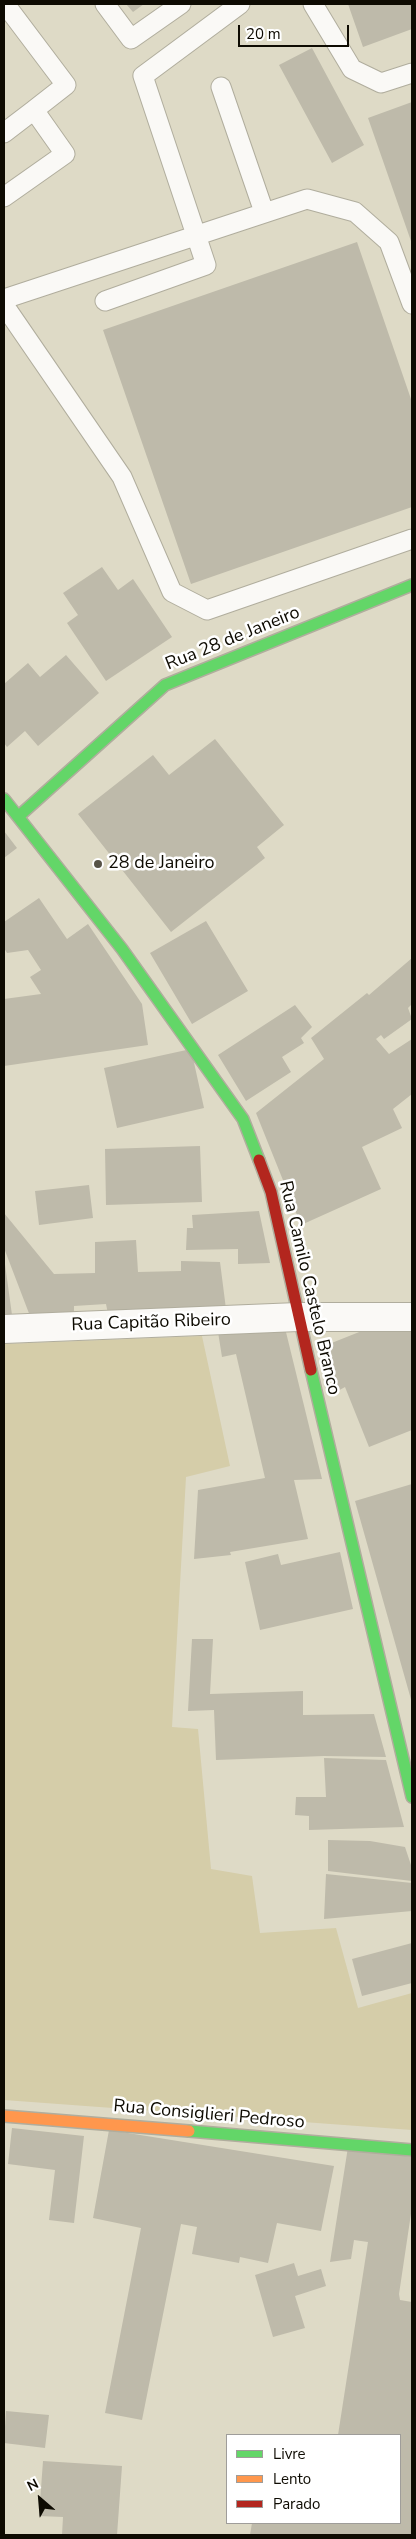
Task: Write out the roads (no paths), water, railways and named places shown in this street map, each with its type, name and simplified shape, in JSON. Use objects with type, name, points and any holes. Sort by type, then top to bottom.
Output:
[{"type":"street","name":"Rua 28 de Janeiro","points":[[19,816],[165,685],[412,585]]},
{"type":"street","name":"Rua Camilo Castelo Branco","points":[[4,799],[122,949],[243,1119],[271,1192],[298,1317],[412,1798]]},
{"type":"street","name":"Rua Capitão Ribeiro","points":[[4,1329],[298,1317],[412,1317]]},
{"type":"street","name":"Rua Consiglieri Pedroso","points":[[4,2116],[412,2150]]},
{"type":"lane","points":[[4,133],[66,85],[5,4]]},
{"type":"lane","points":[[104,4],[131,39],[181,4]]},
{"type":"lane","points":[[104,301],[206,265],[197,233],[143,76],[240,4]]},
{"type":"lane","points":[[314,4],[352,69],[381,83],[412,73]]},
{"type":"lane","points":[[221,87],[264,212]]},
{"type":"lane","points":[[4,197],[66,154],[34,110]]},
{"type":"lane","points":[[4,299],[197,233],[307,198],[355,212],[389,242],[412,304]]},
{"type":"lane","points":[[4,305],[122,477],[172,592],[207,610],[412,539]]},
{"type":"place","name":"28 de Janeiro","points":[[98,864]]}]
